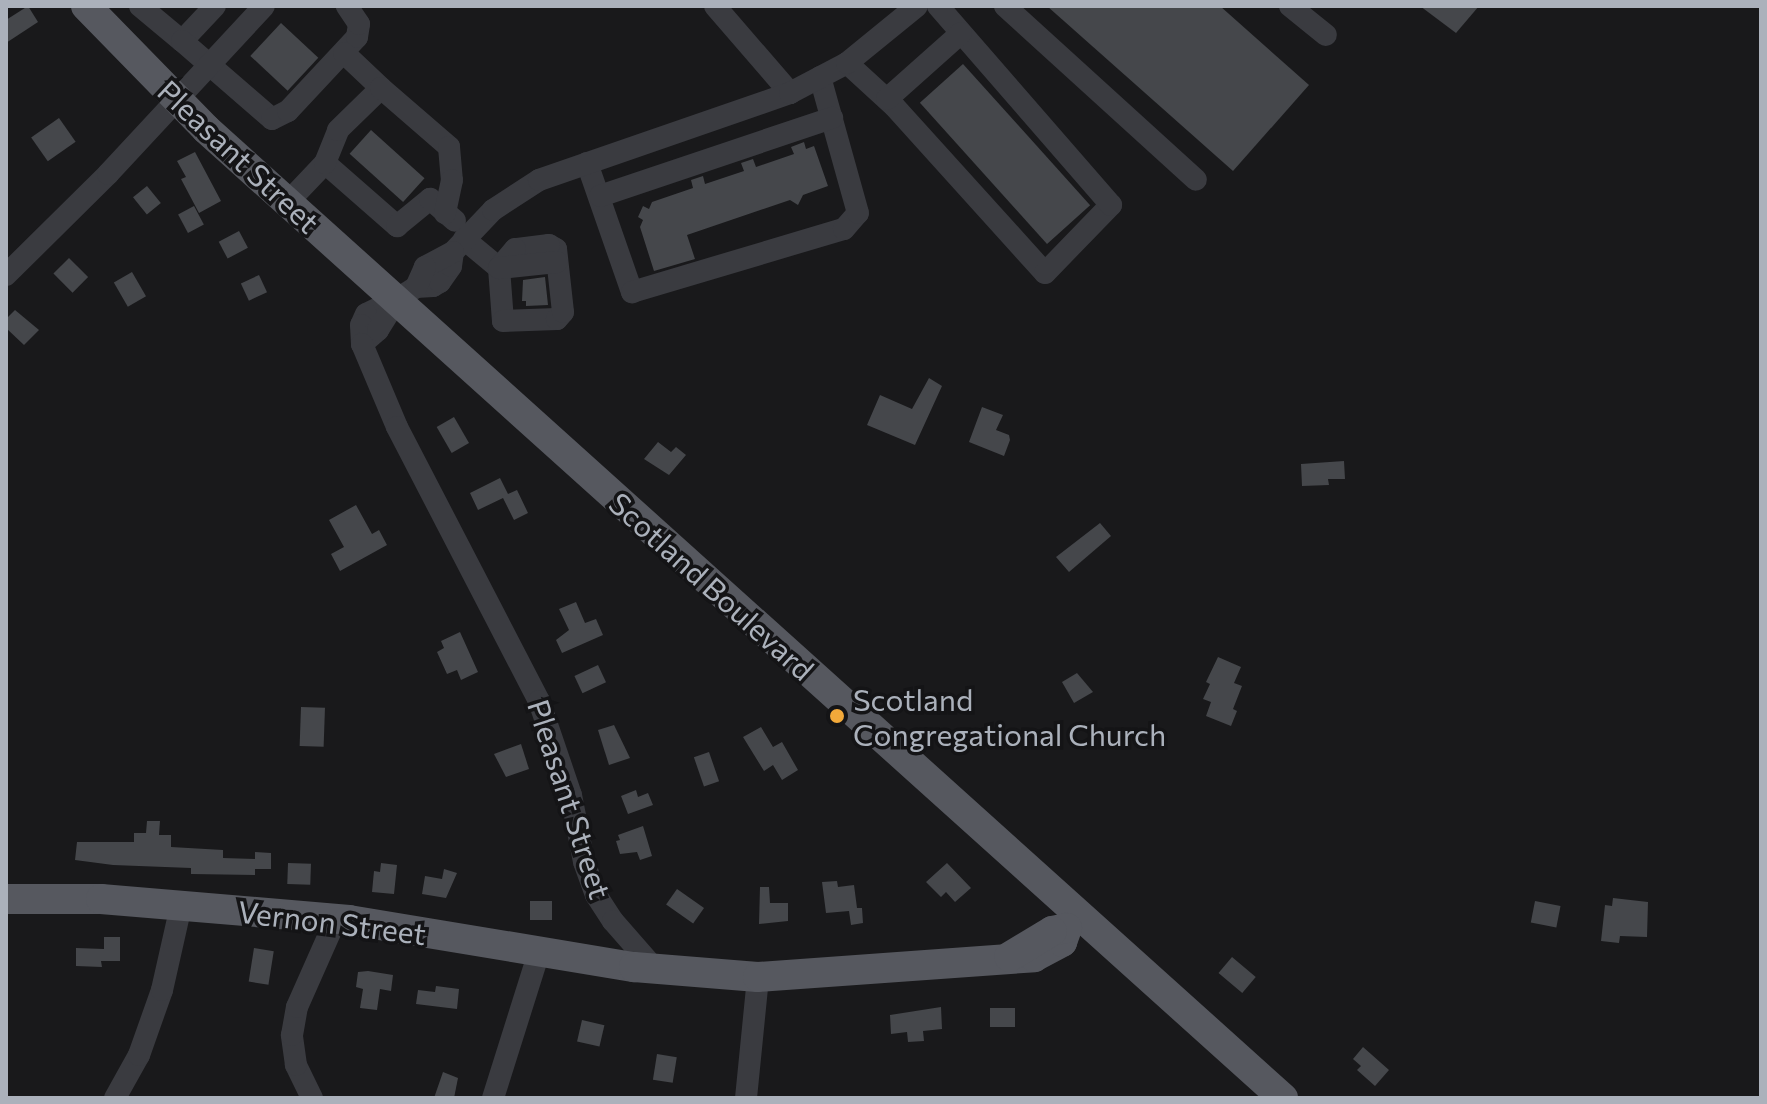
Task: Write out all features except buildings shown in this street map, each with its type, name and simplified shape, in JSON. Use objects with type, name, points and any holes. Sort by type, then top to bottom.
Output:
[{"type":"main road","name":"Pleasant Street","points":[[86,6],[176,101],[288,202],[406,293]]},
{"type":"main road","name":"Scotland Boulevard","points":[[406,293],[1074,923]]},
{"type":"main road","name":"Vernon Street","points":[[6,899],[83,898],[336,919],[655,969]]},
{"type":"main road","points":[[655,969],[758,977],[1009,957],[1023,959],[1045,953],[1062,942],[1074,923],[1283,1098]]},
{"type":"street","points":[[140,6],[209,67],[227,77],[272,119],[288,111],[357,37],[359,24],[347,6]]},
{"type":"street","points":[[6,275],[209,67],[264,6]]},
{"type":"street","points":[[715,6],[790,93]]},
{"type":"street","points":[[406,293],[440,282],[462,242],[493,210],[539,180],[790,93],[847,63],[917,6]]},
{"type":"street","points":[[847,63],[887,99],[1045,273],[1111,205],[938,6]]},
{"type":"street","points":[[1005,6],[1196,180]]},
{"type":"street","points":[[1290,6],[1326,35]]},
{"type":"street","points":[[182,41],[213,7],[242,28]]},
{"type":"street","points":[[887,99],[961,33]]},
{"type":"street","points":[[344,53],[449,147],[452,180],[445,213]]},
{"type":"street","points":[[587,163],[632,292],[844,229],[858,213],[820,77]]},
{"type":"street","points":[[288,202],[325,163],[338,130],[381,88]]},
{"type":"street","points":[[600,196],[832,118]]},
{"type":"street","points":[[325,163],[397,226],[430,199],[445,213],[462,242],[502,264],[557,259],[563,312],[557,319],[503,321],[502,264]]},
{"type":"street","name":"Pleasant Street","points":[[406,293],[366,314],[361,325],[362,344],[397,427],[539,701],[564,768],[584,862],[596,895],[613,921],[655,969]]},
{"type":"street","points":[[115,1098],[139,1055],[162,990],[181,906]]},
{"type":"street","points":[[312,1098],[296,1065],[292,1035],[297,1007],[336,919]]},
{"type":"street","points":[[493,1098],[539,952]]},
{"type":"street","points":[[746,1098],[758,977]]},
{"type":"place","name":"Scotland Congregational Church","points":[[837,716]]}]
